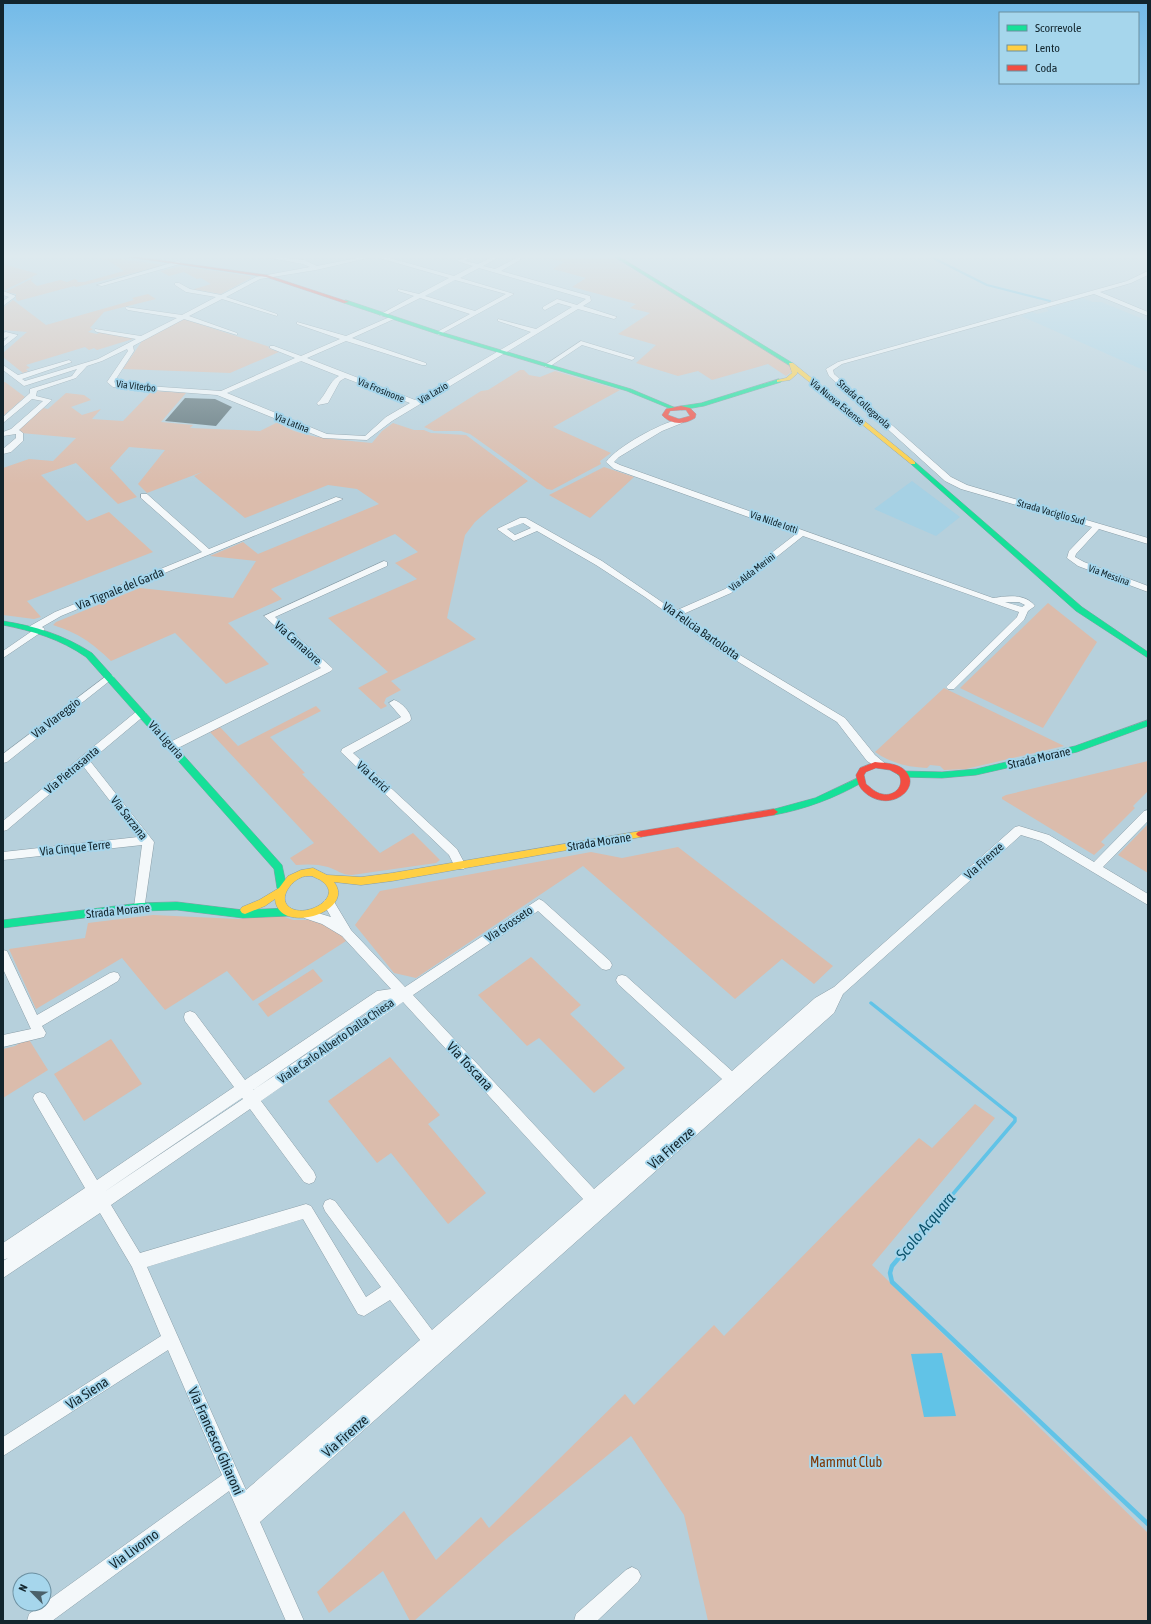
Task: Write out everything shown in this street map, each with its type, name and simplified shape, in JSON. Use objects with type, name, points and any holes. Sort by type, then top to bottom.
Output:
[{"type":"main road","points":[[439,333],[629,390],[648,399],[690,411],[693,414]]},
{"type":"main road","name":"Via Nuova Estense","points":[[740,333],[791,364],[913,463]]},
{"type":"main road","name":"Via Nuova Estense","points":[[749,333],[803,366],[831,389],[1079,609],[1107,630],[1148,656]]},
{"type":"main road","points":[[665,415],[677,408],[702,405],[783,380],[795,373],[791,364]]},
{"type":"main road","points":[[783,380],[804,380],[821,389]]},
{"type":"main road","points":[[648,399],[665,415],[679,421],[689,420],[702,405]]},
{"type":"main road","name":"Via Liguria","points":[[3,623],[36,629],[60,636],[80,647],[172,746],[278,868],[282,889]]},
{"type":"main road","name":"Via Nuova Estense","points":[[1107,630],[1148,648]]},
{"type":"main road","name":"Strada Morane","points":[[1132,729],[1148,718]]},
{"type":"main road","name":"Strada Morane","points":[[901,774],[942,775],[976,772],[1077,749],[1148,723]]},
{"type":"main road","points":[[875,765],[882,765],[896,770],[901,774],[906,784],[905,789],[901,794],[894,797],[880,797],[866,790],[862,775],[875,765]]},
{"type":"main road","name":"Strada Morane","points":[[834,794],[862,775]]},
{"type":"main road","name":"Strada Morane","points":[[906,784],[942,775]]},
{"type":"main road","name":"Strada Morane","points":[[328,878],[361,881],[460,866],[791,810],[834,794],[866,790]]},
{"type":"main road","points":[[278,868],[301,874]]},
{"type":"main road","points":[[313,872],[328,878],[333,883],[335,890],[331,900],[323,909],[308,915],[297,915],[288,912],[283,908],[280,902],[282,889],[288,881],[301,874],[313,872]]},
{"type":"main road","name":"Strada Morane","points":[[331,900],[361,881]]},
{"type":"main road","name":"Strada Morane","points":[[233,913],[262,903],[282,889]]},
{"type":"main road","name":"Strada Morane","points":[[3,924],[140,907],[177,906],[233,913],[288,912]]},
{"type":"street","points":[[113,333],[142,338]]},
{"type":"street","points":[[24,384],[102,360],[152,333]]},
{"type":"street","points":[[330,333],[424,364]]},
{"type":"street","points":[[220,394],[358,333]]},
{"type":"street","name":"Via Lazio","points":[[367,438],[389,419],[533,333]]},
{"type":"street","name":"Strada Collegarola","points":[[949,333],[840,363],[833,366],[829,370],[831,375],[928,463],[955,483]]},
{"type":"street","points":[[3,337],[6,334],[15,335],[3,345]]},
{"type":"street","points":[[548,366],[581,344],[632,358]]},
{"type":"street","points":[[17,378],[130,345]]},
{"type":"street","name":"Via Viterbo","points":[[130,345],[131,351],[110,382],[115,386],[220,394]]},
{"type":"street","name":"Via Frosinone","points":[[272,347],[347,375],[378,390],[416,403]]},
{"type":"street","points":[[3,421],[31,394],[74,377],[85,365]]},
{"type":"street","points":[[3,367],[24,384],[31,394],[48,400],[14,431],[3,434]]},
{"type":"street","name":"Via Frosinone","points":[[322,403],[325,401],[337,380],[347,375]]},
{"type":"street","name":"Via Latina","points":[[220,394],[318,433],[360,439],[367,438]]},
{"type":"street","name":"Via Nilde Iotti","points":[[659,429],[665,415]]},
{"type":"street","name":"Via Nilde Iotti","points":[[679,421],[659,429],[616,455],[610,462],[617,467],[1014,608],[1024,610],[1021,618],[951,687]]},
{"type":"street","points":[[14,431],[19,434],[20,437]]},
{"type":"street","points":[[3,443],[20,437]]},
{"type":"street","points":[[3,452],[8,450],[20,437]]},
{"type":"street","name":"Strada Vaciglio Sud","points":[[955,483],[1148,540]]},
{"type":"street","points":[[144,496],[208,553]]},
{"type":"street","name":"Via Tignale del Garda","points":[[3,655],[58,614],[339,499]]},
{"type":"street","name":"Via Messina","points":[[1098,526],[1072,553],[1070,558],[1081,564],[1148,589]]},
{"type":"street","name":"Via Felicia Bartolotta","points":[[537,528],[599,563],[675,614],[717,645],[841,720],[871,758],[882,765]]},
{"type":"street","name":"Via Alda Merini","points":[[675,614],[728,591],[803,532]]},
{"type":"street","name":"Via Camaiore","points":[[172,746],[328,669],[269,616],[384,564]]},
{"type":"street","name":"Via Viareggio","points":[[3,759],[109,677]]},
{"type":"street","name":"Via Lerici","points":[[394,703],[406,715],[406,719],[346,752],[453,852],[460,866]]},
{"type":"street","name":"Via Pietrasanta","points":[[3,828],[141,713]]},
{"type":"street","name":"Via Felicia Bartolotta","points":[[858,742],[864,758],[862,775]]},
{"type":"street","name":"Via Sarzana","points":[[84,760],[148,842],[140,907]]},
{"type":"street","points":[[1095,868],[1148,814]]},
{"type":"street","name":"Via Firenze","points":[[247,1511],[736,1083],[829,1009],[838,991],[1019,830],[1045,838],[1148,900]]},
{"type":"street","name":"Via Cinque Terre","points":[[3,856],[147,840]]},
{"type":"street","name":"Via Toscana","points":[[331,900],[347,933]]},
{"type":"street","name":"Via Grosseto","points":[[404,994],[539,904],[606,965]]},
{"type":"street","name":"Via Toscana","points":[[308,915],[326,920],[347,933],[598,1204]]},
{"type":"street","points":[[3,955],[39,1033],[3,1041]]},
{"type":"street","points":[[34,1024],[114,977]]},
{"type":"street","points":[[622,980],[736,1083]]},
{"type":"street","name":"Viale Carlo Alberto Dalla Chiesa","points":[[3,1252],[98,1196],[247,1095],[391,1005],[404,994]]},
{"type":"street","points":[[190,1017],[308,1177]]},
{"type":"street","points":[[40,1098],[98,1196]]},
{"type":"street","name":"Viale Carlo Alberto Dalla Chiesa","points":[[3,1270],[98,1196]]},
{"type":"street","name":"Via Francesco Ghiaroni","points":[[98,1196],[137,1262],[295,1621]]},
{"type":"street","points":[[330,1206],[435,1347]]},
{"type":"street","points":[[137,1262],[306,1211],[364,1308],[392,1289]]},
{"type":"street","name":"Via Siena","points":[[3,1447],[171,1339]]},
{"type":"street","name":"Via Livorno","points":[[36,1621],[232,1478]]},
{"type":"street","points":[[583,1621],[632,1576]]},
{"type":"shaded area","points":[[1059,333],[1148,333],[1148,372]]},
{"type":"shaded area","points":[[912,481],[960,517],[936,536],[874,509]]},
{"type":"green space","points":[[26,333],[97,334],[106,333],[136,338],[97,350],[94,348],[89,350],[85,347],[26,365],[30,368],[26,369],[28,371],[23,373],[3,357],[3,353]]},
{"type":"green space","points":[[158,333],[226,333],[270,347],[268,348],[279,352],[230,373],[123,369],[142,341]]},
{"type":"green space","points":[[738,333],[788,363],[793,371],[786,376],[768,364],[712,380],[698,371],[678,376],[636,363],[656,345],[618,334]]},
{"type":"green space","points":[[520,370],[524,370],[529,375],[540,377],[555,371],[620,390],[553,427],[611,453],[600,461],[601,464],[552,490],[547,489],[470,434],[461,431],[434,431],[424,427],[481,391],[488,390]]},
{"type":"green space","points":[[3,382],[25,397],[3,416]]},
{"type":"green space","points":[[152,391],[186,393],[161,422],[193,425],[190,428],[260,431],[278,422],[286,428],[297,432],[323,438],[372,443],[382,431],[393,423],[414,430],[424,430],[431,433],[466,435],[528,481],[490,509],[475,522],[465,535],[447,618],[476,639],[391,681],[401,690],[386,698],[384,703],[387,706],[381,709],[358,688],[388,672],[328,618],[417,579],[395,563],[418,552],[395,534],[271,589],[282,599],[228,623],[269,664],[226,684],[175,633],[111,661],[85,639],[53,625],[56,622],[140,588],[233,598],[256,561],[210,556],[243,542],[258,554],[379,504],[357,489],[328,485],[245,518],[194,476],[202,472],[147,493],[138,484],[165,450],[129,447],[110,468],[137,497],[118,504],[76,463],[41,475],[87,521],[109,512],[153,552],[27,601],[41,617],[34,619],[3,615],[3,468],[29,459],[53,461],[76,438],[21,433],[19,430],[43,408],[48,409],[66,393],[84,395],[91,400],[71,407],[82,415],[101,409],[92,419],[123,421]]},
{"type":"green space","points":[[604,467],[634,477],[590,518],[549,495]]},
{"type":"green space","points":[[1048,603],[1097,642],[1043,728],[960,688]]},
{"type":"green space","points":[[944,688],[1064,746],[966,769],[944,770],[940,766],[930,765],[927,768],[900,764],[875,752]]},
{"type":"green space","points":[[316,706],[321,711],[270,737],[305,773],[302,774],[380,853],[413,833],[440,860],[436,863],[352,875],[320,865],[296,865],[290,858],[314,843],[210,732],[220,727],[238,746]]},
{"type":"green space","points":[[1148,761],[1148,791],[1133,806],[1135,808],[1101,842],[1105,845],[1094,855],[1002,799],[1002,797],[1006,795]]},
{"type":"green space","points":[[1148,824],[1148,873],[1118,855]]},
{"type":"green space","points":[[678,847],[833,966],[814,984],[782,959],[735,999],[583,866],[416,978],[394,973],[355,925],[380,891],[591,852],[622,858]]},
{"type":"green space","points":[[153,915],[238,919],[279,915],[293,920],[313,920],[333,926],[346,941],[253,1001],[227,971],[165,1010],[122,958],[36,1009],[9,949],[85,938],[88,923]]},
{"type":"green space","points":[[531,957],[581,1005],[570,1014],[625,1068],[594,1093],[539,1038],[527,1046],[478,995]]},
{"type":"green space","points":[[313,969],[323,981],[268,1017],[258,1004]]},
{"type":"green space","points":[[28,1038],[48,1070],[3,1098],[3,1049],[15,1046]]},
{"type":"green space","points":[[111,1039],[142,1084],[84,1121],[54,1074]]},
{"type":"green space","points":[[390,1057],[440,1115],[428,1124],[486,1193],[448,1224],[391,1153],[377,1163],[328,1101]]},
{"type":"green space","name":"Mammut Club","points":[[975,1104],[995,1118],[872,1265],[1148,1533],[1148,1621],[708,1621],[684,1515],[631,1436],[505,1540],[414,1621],[410,1621],[383,1571],[329,1613],[317,1592],[404,1511],[436,1560],[481,1517],[489,1528],[625,1394],[634,1405],[714,1325],[724,1336],[919,1138],[932,1148]]},
{"type":"water","points":[[942,1353],[956,1416],[924,1417],[911,1354]]},
{"type":"building","points":[[185,398],[215,399],[232,407],[216,426],[165,421]]},
{"type":"waterway","name":"Scolo Acquara","points":[[871,1003],[1015,1118],[1015,1121],[941,1208]]},
{"type":"waterway","name":"Scolo Acquara","points":[[942,1207],[892,1266],[890,1273],[892,1282],[1148,1524]]},
{"type":"traffic: fast","points":[[438,333],[629,390],[673,408]]},
{"type":"traffic: fast","points":[[740,333],[791,364]]},
{"type":"traffic: fast","points":[[681,408],[702,405],[779,381]]},
{"type":"traffic: fast","points":[[913,463],[1079,609],[1148,656]]},
{"type":"traffic: fast","points":[[3,623],[26,627],[59,638],[89,655],[279,868],[282,888]]},
{"type":"traffic: fast","points":[[901,774],[942,775],[976,772],[1077,749],[1148,723]]},
{"type":"traffic: fast","points":[[774,812],[797,807],[818,800],[840,791],[860,780]]},
{"type":"traffic: fast","points":[[3,924],[140,907],[177,906],[243,914],[288,912]]},
{"type":"traffic: slow","points":[[791,364],[913,463]]},
{"type":"traffic: slow","points":[[779,381],[788,379],[795,373],[791,364]]},
{"type":"traffic: slow","points":[[329,878],[361,881],[392,877],[641,834]]},
{"type":"traffic: slow","points":[[313,872],[327,879],[333,888],[333,896],[328,904],[320,910],[309,914],[298,914],[287,911],[280,903],[281,892],[284,887],[295,876],[313,872]]},
{"type":"traffic: slow","points":[[245,910],[262,903],[281,891]]},
{"type":"traffic: jam","points":[[681,408],[688,409],[693,414],[693,417],[682,421],[675,421],[671,420],[665,415],[668,410],[681,408]]},
{"type":"traffic: jam","points":[[875,765],[893,768],[902,773],[905,777],[902,790],[895,796],[891,798],[882,798],[873,794],[862,785],[860,775],[863,770],[875,765]]},
{"type":"traffic: jam","points":[[641,834],[774,812]]}]
